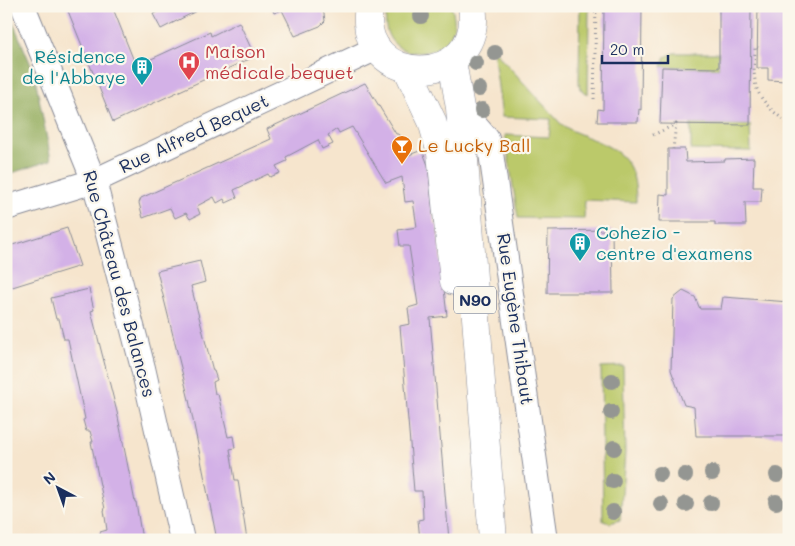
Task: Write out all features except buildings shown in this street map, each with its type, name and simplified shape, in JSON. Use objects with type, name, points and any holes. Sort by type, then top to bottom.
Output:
[{"type":"main road","points":[[369,6],[370,33],[377,48],[389,60],[408,70],[431,70],[452,61],[462,51],[469,39],[473,25],[472,6]]},
{"type":"main road","name":"N90","points":[[452,61],[460,108],[493,540]]},
{"type":"main road","name":"N90","points":[[408,70],[432,121],[441,153],[479,540]]},
{"type":"street","name":"Rue Château des Balances","points":[[23,6],[94,181],[143,368],[182,540]]},
{"type":"street","name":"Rue Alfred Bequet","points":[[6,208],[94,181],[377,48]]},
{"type":"street","name":"Rue Eugène Thibaut","points":[[460,108],[487,139],[491,153],[546,540]]},
{"type":"path","points":[[594,99],[596,6]]},
{"type":"path","points":[[758,48],[755,47],[754,82],[764,101],[776,115],[789,124]]},
{"type":"path","points":[[652,134],[676,124],[673,149]]},
{"type":"green space","points":[[6,6],[34,72],[51,160],[6,175]]},
{"type":"green space","points":[[388,6],[451,6],[454,25],[448,39],[436,49],[421,52],[406,50],[393,42],[386,28]]},
{"type":"green space","points":[[580,6],[589,6],[588,94],[580,89],[579,83]]},
{"type":"green space","points":[[493,49],[560,123],[570,130],[610,147],[625,160],[633,177],[636,202],[585,200],[584,219],[518,218],[505,135],[549,137],[551,119],[502,117]]},
{"type":"green space","points":[[674,53],[719,53],[719,68],[662,67],[665,57]]},
{"type":"green space","points":[[691,124],[750,125],[751,151],[691,150]]},
{"type":"green space","points":[[623,366],[625,453],[620,520],[610,523],[603,521],[601,367]]},
{"type":"place","name":"Maison médicale bequet","points":[[189,81]]},
{"type":"place","name":"Résidence de l'Abbaye","points":[[142,86]]},
{"type":"place","name":"Le Lucky Ball","points":[[402,165]]},
{"type":"place","name":"Cohezio - centre d'examens","points":[[580,262]]}]
